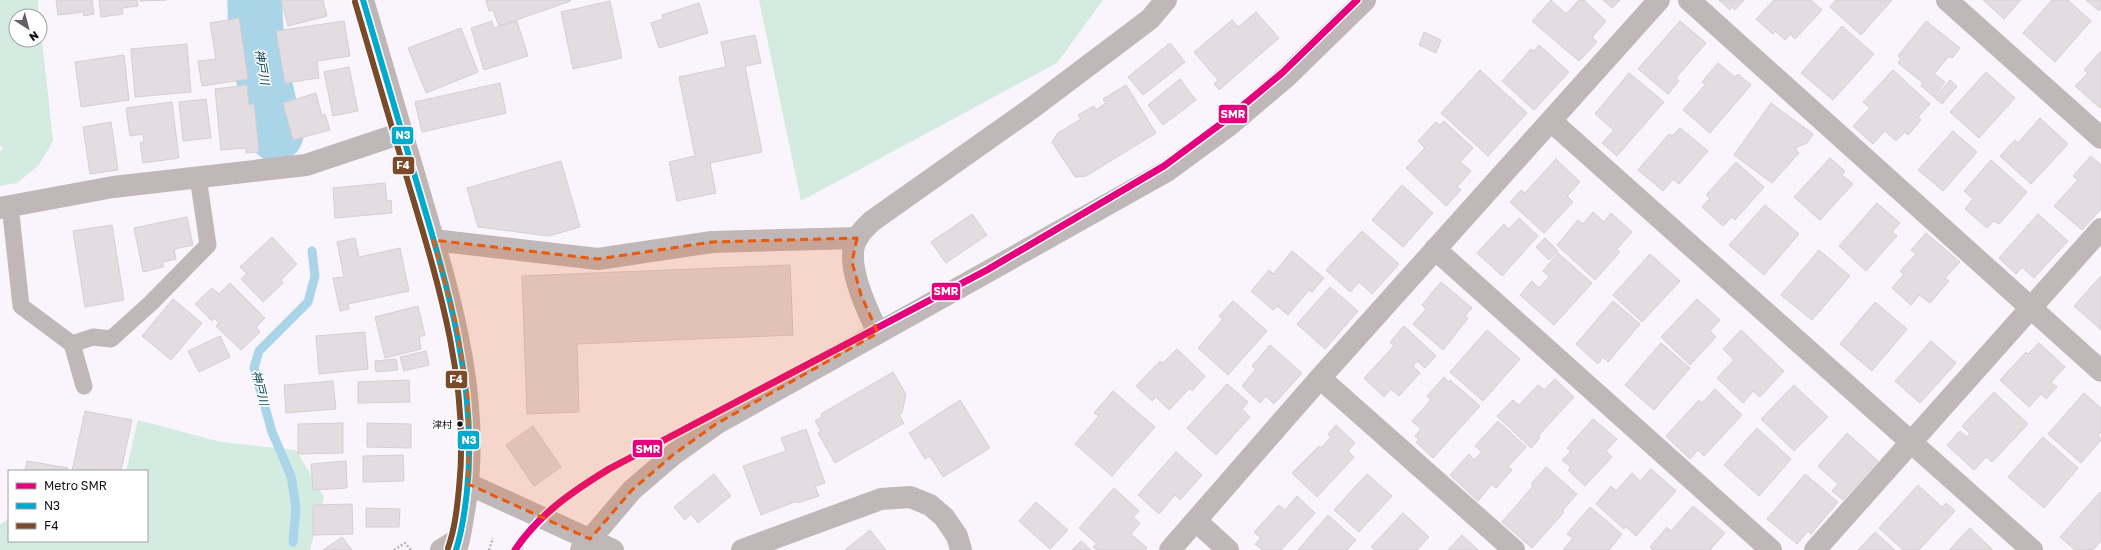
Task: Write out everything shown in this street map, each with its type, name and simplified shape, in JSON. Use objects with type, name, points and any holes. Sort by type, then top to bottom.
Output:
[{"type":"main road","points":[[363,0],[456,324],[468,398],[470,448],[468,484],[458,545]]},
{"type":"street","points":[[878,333],[861,295],[852,262],[856,238],[872,221],[1032,108],[1150,19],[1166,0]]},
{"type":"street","points":[[585,544],[632,490],[674,454],[716,424],[1167,171],[1227,127],[1286,77],[1364,0]]},
{"type":"street","points":[[1170,550],[1320,378],[1659,0]]},
{"type":"street","points":[[1689,0],[2101,371]]},
{"type":"street","points":[[1947,0],[2101,138]]},
{"type":"street","points":[[1551,121],[2032,550]]},
{"type":"street","points":[[5,207],[113,187],[306,165],[402,132]]},
{"type":"street","points":[[1815,550],[2101,229]]},
{"type":"street","points":[[433,240],[598,259],[712,242],[856,238]]},
{"type":"street","points":[[1435,249],[1771,550]]},
{"type":"street","points":[[1320,378],[1514,550]]},
{"type":"street","points":[[468,484],[585,544],[613,550]]},
{"type":"street","points":[[742,550],[880,499],[910,497],[930,505],[944,517],[957,536],[961,550]]},
{"type":"street","points":[[1196,521],[1228,550]]},
{"type":"street","points":[[440,550],[458,545]]},
{"type":"lane","points":[[72,344],[93,337],[111,339],[151,303],[208,246],[198,177]]},
{"type":"lane","points":[[5,207],[21,306],[72,344],[84,386]]},
{"type":"path","points":[[489,550],[493,538]]},
{"type":"path","points":[[394,550],[405,543],[412,550]]},
{"type":"path","points":[[521,550],[523,546]]},
{"type":"highlighted area","points":[[857,238],[852,262],[861,295],[878,333],[716,424],[674,454],[632,490],[590,539],[468,484],[468,398],[456,324],[433,240],[598,259],[712,242]]},
{"type":"green space","points":[[0,0],[38,0],[38,8],[8,8],[8,48],[43,48],[53,141],[39,165],[17,183],[0,186],[0,152],[3,149],[0,145]]},
{"type":"green space","points":[[759,0],[1103,0],[1057,63],[801,201]]},
{"type":"green space","points":[[138,420],[221,442],[296,450],[324,497],[310,550],[0,550],[0,524],[8,520],[8,542],[148,542],[148,470],[126,470]]},
{"type":"building","points":[[56,0],[92,0],[94,14],[84,16],[83,12],[58,15]]},
{"type":"building","points":[[99,0],[137,0],[138,6],[122,8],[123,14],[101,17]]},
{"type":"building","points":[[140,0],[166,0],[140,1]]},
{"type":"building","points":[[281,0],[323,0],[327,16],[288,26]]},
{"type":"building","points":[[486,0],[571,1],[499,26],[493,10],[489,11]]},
{"type":"building","points":[[1551,0],[1566,14],[1579,0],[1584,0],[1606,21],[1592,37],[1597,42],[1579,61],[1532,21]]},
{"type":"building","points":[[1603,0],[1620,0],[1612,8]]},
{"type":"building","points":[[1719,0],[1744,0],[1735,10],[1732,7],[1730,10]]},
{"type":"building","points":[[1774,0],[1811,0],[1822,10],[1795,39],[1790,34],[1785,40],[1775,31],[1773,34],[1756,19]]},
{"type":"building","points":[[1836,0],[1892,0],[1861,35],[1830,7]]},
{"type":"building","points":[[1983,0],[2021,0],[2004,19]]},
{"type":"building","points":[[2052,0],[2068,0],[2091,21],[2055,62],[2023,33]]},
{"type":"building","points":[[2086,0],[2101,0],[2101,8],[2099,11]]},
{"type":"building","points":[[610,1],[622,58],[573,69],[561,12]]},
{"type":"building","points":[[699,3],[708,33],[659,48],[651,23],[663,19],[662,15]]},
{"type":"building","points":[[1256,12],[1279,38],[1219,90],[1214,84],[1218,80],[1194,52],[1232,20],[1238,27]]},
{"type":"building","points":[[239,18],[248,79],[202,86],[198,61],[216,59],[210,23]]},
{"type":"building","points":[[344,21],[350,56],[317,61],[319,78],[285,83],[276,31]]},
{"type":"building","points":[[492,21],[494,28],[517,21],[528,56],[484,70],[471,28]]},
{"type":"building","points":[[1680,21],[1706,43],[1676,78],[1679,81],[1668,94],[1638,69]]},
{"type":"building","points":[[1926,21],[1960,48],[1952,58],[1949,56],[1934,74],[1945,82],[1934,97],[1921,86],[1923,83],[1898,63],[1901,58],[1898,56]]},
{"type":"building","points":[[1842,26],[1874,54],[1833,100],[1801,73]]},
{"type":"building","points":[[461,28],[478,72],[426,93],[408,48]]},
{"type":"building","points":[[1424,32],[1441,40],[1436,53],[1419,45]]},
{"type":"building","points":[[755,35],[761,63],[745,66],[762,152],[710,163],[716,193],[677,201],[669,162],[695,156],[679,77],[726,67],[721,42]]},
{"type":"building","points":[[1170,43],[1185,62],[1143,95],[1128,77]]},
{"type":"building","points":[[187,44],[191,92],[135,97],[131,49]]},
{"type":"building","points":[[1539,45],[1569,72],[1534,110],[1502,81],[1531,49],[1534,51]]},
{"type":"building","points":[[2101,51],[2100,108],[2075,86],[2088,73],[2084,70]]},
{"type":"building","points":[[124,55],[129,100],[81,107],[75,62]]},
{"type":"building","points":[[1718,63],[1735,77],[1738,74],[1751,85],[1710,133],[1683,110],[1705,85],[1702,82]]},
{"type":"building","points":[[349,67],[358,111],[333,116],[324,72]]},
{"type":"building","points":[[1480,70],[1527,113],[1488,156],[1441,113]]},
{"type":"building","points":[[1893,70],[1930,104],[1918,117],[1921,120],[1908,135],[1905,132],[1896,141],[1885,131],[1873,144],[1853,126],[1870,108],[1863,102]]},
{"type":"building","points":[[1986,72],[2015,98],[1979,138],[1950,112]]},
{"type":"building","points":[[1629,73],[1664,102],[1617,156],[1602,143],[1614,130],[1595,114]]},
{"type":"building","points":[[1180,79],[1196,100],[1163,125],[1148,105]]},
{"type":"building","points":[[1950,80],[1957,86],[1942,104],[1935,98]]},
{"type":"building","points":[[500,83],[506,113],[422,132],[415,102]]},
{"type":"building","points":[[247,85],[249,105],[254,104],[259,152],[246,153],[246,148],[221,150],[215,89]]},
{"type":"building","points":[[1126,85],[1156,133],[1086,176],[1075,177],[1052,142],[1058,133],[1081,119],[1078,115],[1094,106],[1096,110],[1106,103],[1103,99]]},
{"type":"building","points":[[316,93],[322,116],[325,114],[330,130],[293,140],[283,103]]},
{"type":"building","points":[[206,99],[211,138],[183,141],[179,102]]},
{"type":"building","points":[[172,102],[179,158],[143,163],[140,143],[144,142],[143,134],[130,136],[126,108]]},
{"type":"building","points":[[1771,103],[1813,134],[1807,143],[1795,148],[1799,153],[1772,183],[1734,155]]},
{"type":"building","points":[[2040,118],[2068,144],[2031,184],[2000,156],[2015,140],[2018,143]]},
{"type":"building","points":[[1444,121],[1473,148],[1460,162],[1471,171],[1457,187],[1461,190],[1446,206],[1406,168],[1425,148],[1418,141],[1436,122],[1440,125]]},
{"type":"building","points":[[111,122],[118,170],[90,174],[83,127]]},
{"type":"building","points":[[1680,128],[1708,151],[1679,184],[1673,179],[1663,191],[1638,170],[1669,134],[1672,136]]},
{"type":"building","points":[[1953,131],[1977,152],[1943,191],[1918,170]]},
{"type":"building","points":[[2091,156],[2101,165],[2101,209],[2082,230],[2054,206],[2078,180],[2073,176]]},
{"type":"building","points":[[1830,158],[1845,171],[1842,175],[1853,184],[1820,220],[1794,197]]},
{"type":"building","points":[[1556,159],[1580,182],[1567,196],[1573,202],[1544,233],[1510,202],[1521,190],[1525,193]]},
{"type":"building","points":[[1991,160],[2027,192],[1999,224],[1994,221],[1987,228],[1965,209],[1973,199],[1964,191]]},
{"type":"building","points":[[561,161],[580,227],[549,236],[478,227],[467,188]]},
{"type":"building","points":[[1736,162],[1764,187],[1735,220],[1732,217],[1723,226],[1702,207],[1710,198],[1706,195]]},
{"type":"building","points":[[385,183],[387,201],[391,200],[392,213],[335,218],[333,188]]},
{"type":"building","points":[[1402,185],[1433,213],[1403,247],[1372,220]]},
{"type":"building","points":[[1877,203],[1900,223],[1892,232],[1897,236],[1866,271],[1839,246]]},
{"type":"building","points":[[1765,205],[1799,234],[1764,275],[1729,245]]},
{"type":"building","points":[[1593,212],[1604,222],[1611,213],[1632,232],[1617,249],[1620,252],[1595,280],[1557,245],[1578,220],[1583,224]]},
{"type":"building","points":[[972,214],[987,235],[946,263],[931,242]]},
{"type":"building","points":[[2038,214],[2068,241],[2034,278],[2022,267],[2016,274],[1999,258]]},
{"type":"building","points":[[187,217],[193,245],[174,249],[176,259],[163,262],[163,267],[143,272],[134,228]]},
{"type":"building","points":[[1519,218],[1538,236],[1502,276],[1477,253],[1504,224],[1509,229]]},
{"type":"building","points":[[112,225],[124,300],[85,307],[73,231]]},
{"type":"building","points":[[1362,231],[1399,264],[1372,294],[1359,282],[1350,292],[1326,270]]},
{"type":"building","points":[[1926,233],[1960,262],[1945,278],[1949,281],[1930,303],[1919,295],[1911,305],[1892,288],[1904,274],[1900,271],[1916,254],[1911,250]]},
{"type":"building","points":[[272,237],[297,264],[281,280],[283,283],[263,302],[241,279],[247,274],[240,267]]},
{"type":"building","points":[[355,238],[359,257],[400,248],[409,291],[348,304],[349,309],[340,311],[333,278],[344,277],[337,242]]},
{"type":"building","points":[[1545,238],[1558,251],[1549,260],[1536,247]]},
{"type":"building","points":[[1819,250],[1850,276],[1812,320],[1781,295]]},
{"type":"building","points":[[1292,251],[1324,278],[1312,292],[1309,290],[1288,315],[1277,306],[1273,310],[1251,291],[1269,270],[1273,274]]},
{"type":"building","points":[[1558,253],[1592,283],[1554,325],[1520,295],[1532,281],[1539,288],[1549,277],[1543,271]]},
{"type":"building","points":[[1650,254],[1680,281],[1642,322],[1613,295]]},
{"type":"building","points":[[790,265],[793,335],[577,344],[579,412],[527,414],[522,276]]},
{"type":"building","points":[[2101,276],[2101,330],[2074,306]]},
{"type":"building","points":[[1441,282],[1472,308],[1465,316],[1468,318],[1443,350],[1413,324],[1426,309],[1422,305]]},
{"type":"building","points":[[230,283],[265,318],[256,327],[260,332],[241,350],[216,326],[219,323],[214,318],[212,321],[195,304],[212,288],[219,294]]},
{"type":"building","points":[[1330,287],[1358,311],[1325,349],[1297,324]]},
{"type":"building","points":[[173,299],[202,323],[171,360],[142,336]]},
{"type":"building","points":[[1697,299],[1720,320],[1710,331],[1716,337],[1690,365],[1661,337]]},
{"type":"building","points":[[1233,301],[1267,331],[1228,375],[1198,348],[1223,319],[1219,316]]},
{"type":"building","points":[[1613,301],[1640,324],[1608,362],[1603,357],[1598,364],[1576,344]]},
{"type":"building","points":[[1875,302],[1907,329],[1872,371],[1840,344]]},
{"type":"building","points":[[418,306],[425,335],[419,337],[421,349],[385,358],[375,317]]},
{"type":"building","points":[[1404,326],[1436,356],[1425,368],[1417,361],[1413,366],[1420,373],[1399,396],[1391,389],[1384,397],[1364,378],[1394,346],[1390,342]]},
{"type":"building","points":[[1487,330],[1520,359],[1483,401],[1450,372]]},
{"type":"building","points":[[1741,330],[1784,371],[1760,397],[1753,391],[1743,403],[1717,378],[1734,360],[1723,349]]},
{"type":"building","points":[[365,332],[368,369],[319,374],[316,336]]},
{"type":"building","points":[[220,336],[230,357],[199,372],[188,351]]},
{"type":"building","points":[[1931,341],[1956,363],[1920,403],[1895,381]]},
{"type":"building","points":[[1661,343],[1690,368],[1654,410],[1625,385]]},
{"type":"building","points":[[2039,343],[2065,367],[2051,382],[2057,387],[2046,399],[2041,394],[2029,407],[2000,380],[2026,352],[2028,354]]},
{"type":"building","points":[[1270,345],[1302,373],[1274,404],[1266,396],[1260,403],[1242,386],[1256,369],[1252,366]]},
{"type":"building","points":[[1177,349],[1205,376],[1192,391],[1190,388],[1169,410],[1156,397],[1152,401],[1136,386],[1160,361],[1163,363]]},
{"type":"building","points":[[426,351],[429,365],[404,371],[400,357]]},
{"type":"building","points":[[396,359],[398,370],[376,372],[375,361]]},
{"type":"building","points":[[893,372],[906,394],[902,413],[899,415],[904,423],[835,463],[818,433],[821,431],[815,421],[822,417],[821,414]]},
{"type":"building","points":[[1444,377],[1448,382],[1450,380],[1480,406],[1433,458],[1416,442],[1419,440],[1415,436],[1421,429],[1412,421],[1431,400],[1427,396]]},
{"type":"building","points":[[1555,379],[1574,397],[1538,436],[1540,438],[1531,448],[1497,416],[1513,400],[1519,405],[1538,385],[1544,390]]},
{"type":"building","points":[[409,380],[410,402],[358,403],[358,382]]},
{"type":"building","points":[[333,381],[336,409],[286,413],[284,385]]},
{"type":"building","points":[[1227,384],[1248,402],[1242,409],[1250,417],[1216,455],[1187,428]]},
{"type":"building","points":[[1794,385],[1828,417],[1794,451],[1761,419]]},
{"type":"building","points":[[1715,389],[1742,415],[1704,456],[1698,450],[1690,459],[1666,436],[1699,400],[1702,403]]},
{"type":"building","points":[[1113,391],[1155,427],[1112,476],[1075,444],[1099,416],[1094,413]]},
{"type":"building","points":[[1994,392],[2028,424],[1992,462],[1986,457],[1974,470],[1947,445],[1960,431],[1967,437],[1970,434],[1962,426]]},
{"type":"building","points":[[2084,393],[2101,408],[2101,432],[2098,435],[2101,440],[2081,463],[2048,434]]},
{"type":"building","points":[[960,400],[990,448],[943,477],[930,456],[925,459],[909,433]]},
{"type":"building","points":[[85,411],[132,420],[121,470],[72,470]]},
{"type":"building","points":[[1593,419],[1617,439],[1606,451],[1612,457],[1585,486],[1568,470],[1571,467],[1562,460],[1571,451],[1567,448]]},
{"type":"building","points":[[1498,421],[1526,447],[1508,467],[1512,470],[1496,488],[1492,484],[1478,501],[1450,475],[1469,454],[1474,460],[1482,452],[1475,446]]},
{"type":"building","points":[[343,423],[343,453],[298,454],[298,424]]},
{"type":"building","points":[[367,423],[411,424],[411,448],[367,447]]},
{"type":"building","points":[[1336,425],[1355,443],[1348,451],[1354,457],[1317,497],[1292,473],[1319,446],[1321,448],[1331,437],[1328,434]]},
{"type":"building","points":[[533,426],[561,467],[534,486],[506,445]]},
{"type":"building","points":[[1757,428],[1791,459],[1759,496],[1724,465]]},
{"type":"building","points":[[806,429],[825,483],[815,486],[819,496],[798,503],[797,501],[761,515],[743,466],[786,451],[781,438]]},
{"type":"building","points":[[1847,433],[1878,461],[1843,500],[1832,491],[1838,484],[1818,466]]},
{"type":"building","points":[[2043,437],[2078,468],[2044,508],[2008,477]]},
{"type":"building","points":[[1176,452],[1202,475],[1180,500],[1175,495],[1159,514],[1138,495]]},
{"type":"building","points":[[403,455],[404,481],[363,482],[363,456]]},
{"type":"building","points":[[27,461],[68,468],[68,470],[25,470]]},
{"type":"building","points":[[346,461],[347,488],[313,490],[311,464]]},
{"type":"building","points":[[1546,467],[1577,494],[1562,511],[1564,512],[1532,548],[1502,522],[1533,486],[1531,484]]},
{"type":"building","points":[[1651,469],[1676,491],[1636,536],[1626,527],[1624,529],[1596,504],[1611,486],[1616,491],[1632,473],[1640,481]]},
{"type":"building","points":[[714,474],[731,496],[698,523],[691,514],[685,520],[674,507]]},
{"type":"building","points":[[1367,474],[1392,496],[1359,532],[1334,510]]},
{"type":"building","points":[[1805,474],[1838,502],[1811,534],[1808,531],[1797,544],[1767,519]]},
{"type":"building","points":[[1918,485],[1942,507],[1946,503],[1955,511],[1919,550],[1903,550],[1879,528]]},
{"type":"building","points":[[1114,488],[1139,511],[1133,517],[1140,523],[1131,534],[1147,548],[1144,550],[1097,550],[1093,547],[1097,544],[1079,528]]},
{"type":"building","points":[[2100,492],[2101,541],[2093,550],[2075,550],[2060,537]]},
{"type":"building","points":[[1297,496],[1315,513],[1281,550],[1262,550],[1255,544],[1261,538],[1254,532],[1279,505],[1285,510]]},
{"type":"building","points":[[1036,502],[1068,530],[1050,549],[1019,521]]},
{"type":"building","points":[[352,504],[353,534],[313,535],[313,505]]},
{"type":"building","points":[[1693,506],[1725,533],[1710,550],[1653,550],[1650,547],[1667,527],[1671,531]]},
{"type":"building","points":[[1590,507],[1622,534],[1609,550],[1563,550],[1573,538],[1567,534]]},
{"type":"building","points":[[366,508],[400,509],[399,527],[366,527]]},
{"type":"building","points":[[1403,513],[1429,537],[1417,550],[1375,550],[1371,547]]},
{"type":"building","points":[[1328,515],[1356,540],[1347,550],[1298,550]]},
{"type":"building","points":[[1970,528],[1993,550],[1949,550]]},
{"type":"building","points":[[870,530],[886,550],[845,550]]},
{"type":"building","points":[[1875,532],[1895,550],[1858,550]]},
{"type":"building","points":[[1462,535],[1478,550],[1448,550]]},
{"type":"building","points":[[342,537],[352,550],[323,550]]},
{"type":"building","points":[[1081,541],[1091,550],[1072,550]]},
{"type":"waterway","name":"神戸川","points":[[255,0],[256,34],[276,134]]},
{"type":"waterway","name":"神戸川","points":[[293,542],[296,507],[291,476],[272,432],[254,368],[259,351],[308,302],[315,276],[312,251]]},
{"type":"metro line","name":"SMR","points":[[515,550],[524,537],[546,514],[582,486],[609,469],[987,270],[1164,166],[1222,123],[1282,73],[1357,0]]},
{"type":"transit line","name":"N3","points":[[363,0],[438,256],[457,333],[464,372],[468,411],[469,451],[467,491],[462,528],[456,550]]},
{"type":"transit line","name":"F4","points":[[355,2],[430,257],[449,333],[456,371],[460,410],[461,449],[459,488],[452,533],[448,548]]},
{"type":"place","name":"津村","points":[[460,424]]}]
